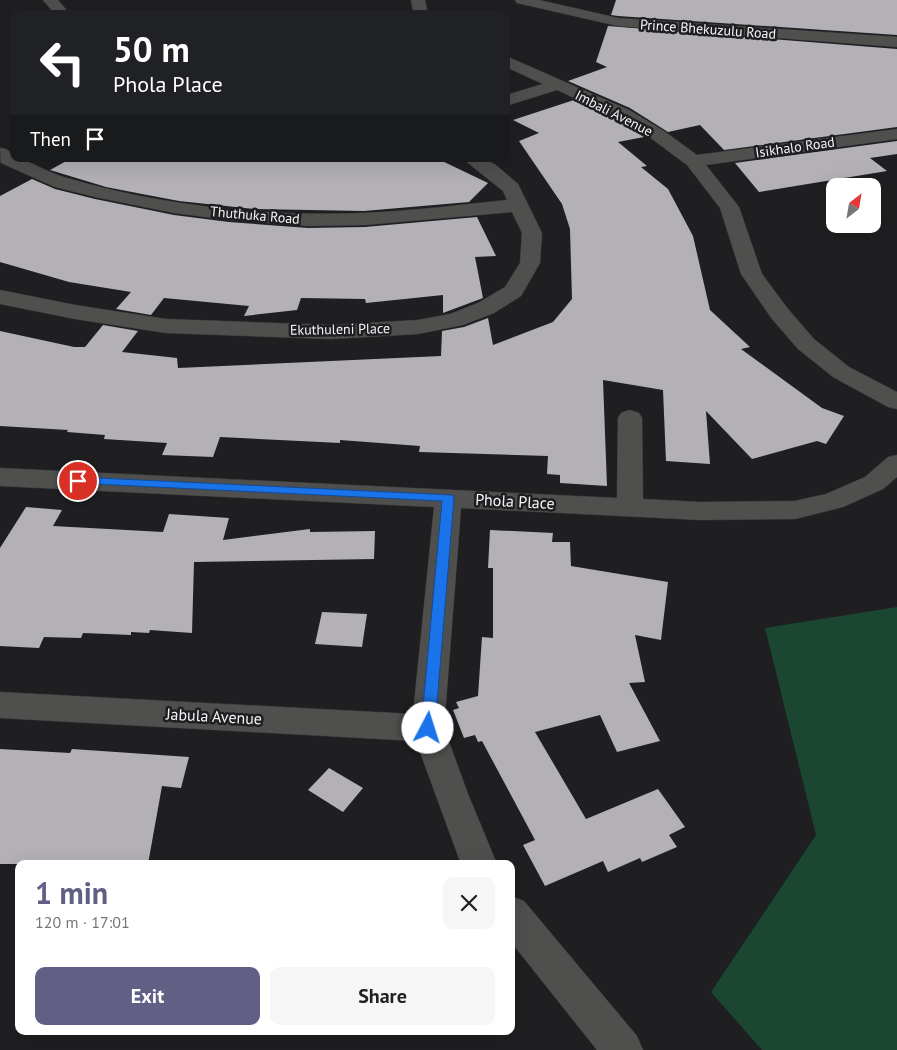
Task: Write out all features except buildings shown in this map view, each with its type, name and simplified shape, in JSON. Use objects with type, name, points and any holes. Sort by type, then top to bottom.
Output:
[{"type":"street","points":[[50,0],[59,10]]},
{"type":"street","name":"Prince Bhekuzulu Road","points":[[522,0],[618,22],[897,42]]},
{"type":"street","name":"Imbali Avenue","points":[[510,63],[623,114],[658,135],[693,161],[730,207],[752,274],[780,314],[806,344],[841,372],[897,402]]},
{"type":"street","points":[[510,100],[556,85]]},
{"type":"street","name":"Isikhalo Road","points":[[693,161],[897,134]]},
{"type":"street","name":"Thuthuka Road","points":[[0,153],[10,161]]},
{"type":"street","name":"Thuthuka Road","points":[[13,162],[78,187],[136,200],[229,214],[308,220],[365,219],[520,205]]},
{"type":"street","name":"Ekuthuleni Place","points":[[0,297],[75,312],[166,326],[331,332],[418,327],[455,320],[486,308],[513,291],[530,263],[532,233],[520,205],[511,188],[489,169],[477,162]]},
{"type":"street","points":[[630,418],[630,507]]},
{"type":"street","name":"Phola Place","points":[[0,477],[700,511],[795,510],[833,501],[874,483],[897,463]]},
{"type":"street","points":[[448,498],[428,728],[451,794],[477,860]]},
{"type":"street","name":"Jabula Avenue","points":[[0,705],[428,728]]},
{"type":"street","points":[[515,918],[623,1050]]},
{"type":"green space","points":[[897,607],[897,1050],[762,1050],[711,992],[816,835],[765,628]]},
{"type":"route","points":[[78,481],[448,498],[428,728]]}]
